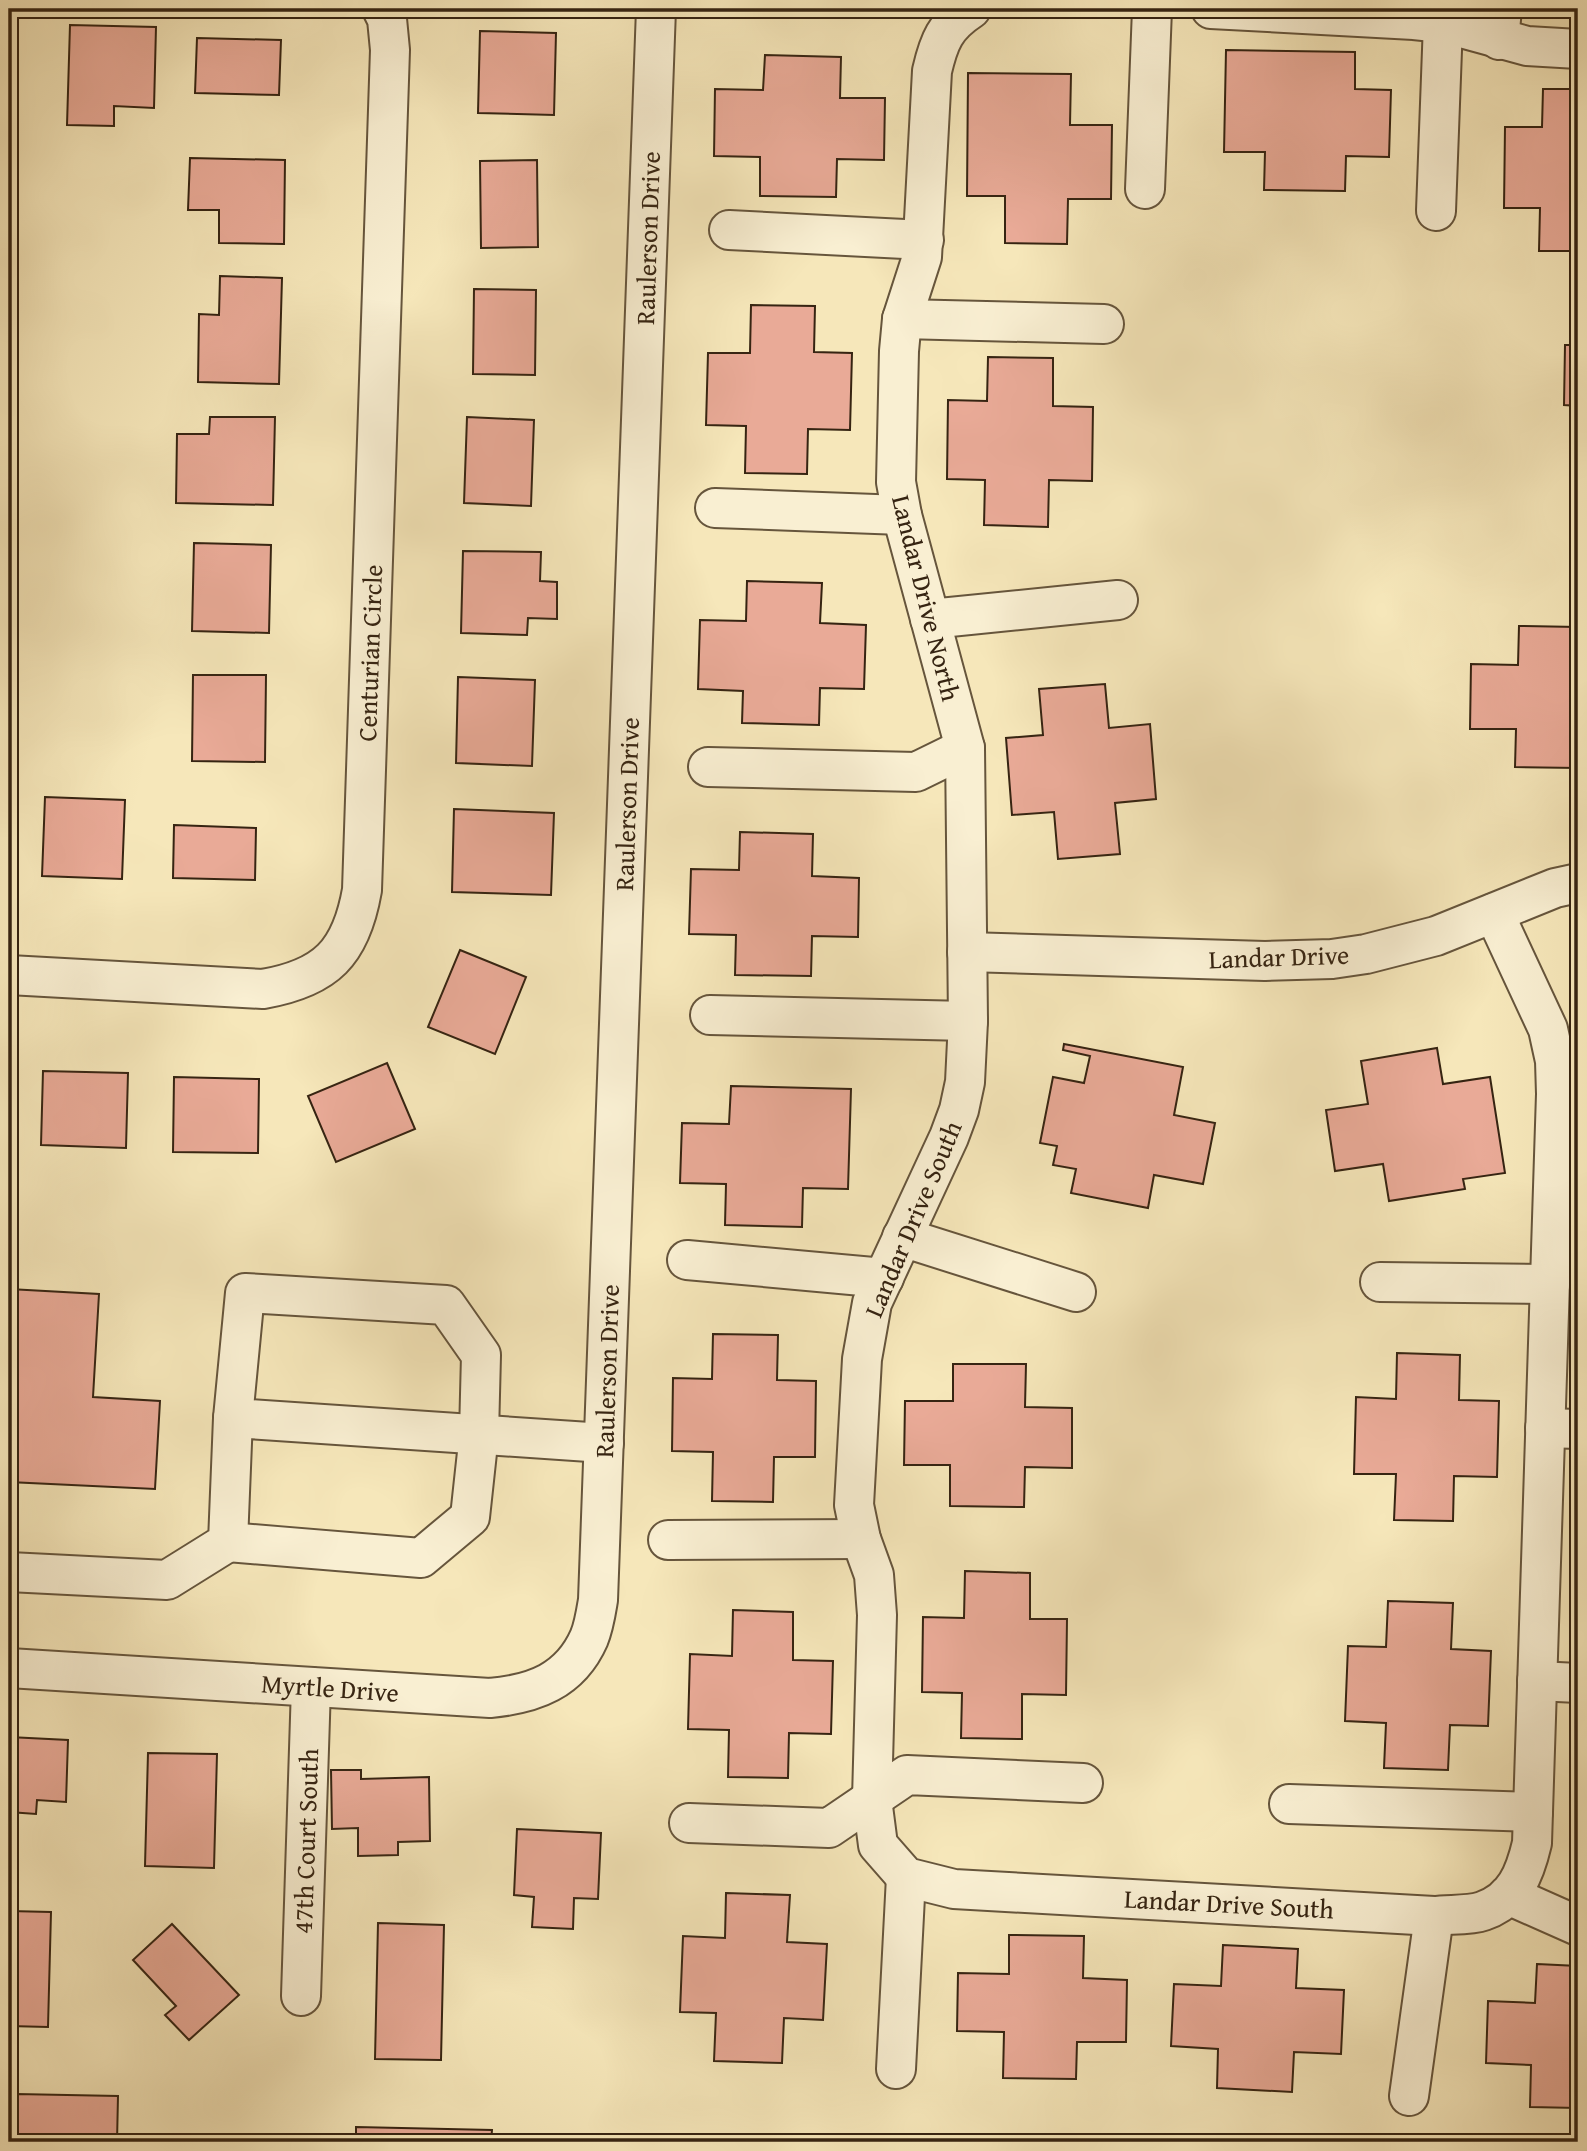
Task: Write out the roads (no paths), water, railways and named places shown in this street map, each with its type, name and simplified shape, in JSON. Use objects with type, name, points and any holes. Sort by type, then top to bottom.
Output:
[{"type":"street","name":"Centurian Circle","points":[[9,975],[263,989],[293,984],[321,970],[343,947],[357,919],[363,877],[390,50],[387,19],[382,9]]},
{"type":"street","name":"Raulerson Drive","points":[[598,1600],[656,9]]},
{"type":"street","points":[[1145,189],[1152,9]]},
{"type":"street","points":[[1233,9],[1443,23],[1501,24],[1527,46],[1578,49]]},
{"type":"street","name":"Landar Drive North","points":[[957,11],[938,44],[932,71],[922,257],[902,319],[899,351],[896,482],[902,514],[965,748],[967,952]]},
{"type":"street","points":[[1436,211],[1443,23]]},
{"type":"street","points":[[730,230],[924,240]]},
{"type":"street","points":[[902,319],[1104,324]]},
{"type":"street","points":[[715,508],[902,514]]},
{"type":"street","points":[[930,618],[1118,600]]},
{"type":"street","points":[[708,767],[916,772],[965,748]]},
{"type":"street","name":"Landar Drive","points":[[967,952],[1265,961],[1332,959],[1366,954],[1436,936],[1555,888],[1578,883]]},
{"type":"street","name":"Landar Drive South","points":[[967,952],[965,1082],[959,1110],[872,1303],[862,1360],[855,1505],[861,1539],[874,1575],[877,1615],[872,1799],[877,1845],[906,1877],[954,1889],[1434,1916],[1483,1911],[1508,1895],[1525,1871],[1532,1843],[1538,1681],[1562,1428],[1550,1284],[1566,1172],[1555,1061],[1548,1029],[1494,913]]},
{"type":"street","points":[[710,1015],[968,1021]]},
{"type":"street","points":[[902,1237],[1076,1292]]},
{"type":"street","points":[[687,1260],[884,1278]]},
{"type":"street","points":[[1380,1282],[1550,1284]]},
{"type":"street","points":[[9,1572],[167,1580],[228,1542],[421,1558],[470,1517],[479,1434],[481,1355],[446,1305],[245,1293],[233,1418],[228,1542]]},
{"type":"street","points":[[233,1418],[604,1443]]},
{"type":"street","points":[[668,1540],[861,1539]]},
{"type":"street","name":"Myrtle Drive","points":[[9,1668],[491,1698],[522,1695],[550,1683],[574,1663],[590,1637],[598,1600]]},
{"type":"street","points":[[1538,1681],[1578,1683]]},
{"type":"street","name":"47th Court South","points":[[301,1996],[311,1687]]},
{"type":"street","points":[[690,1823],[829,1828],[907,1774],[1083,1783]]},
{"type":"street","points":[[1289,1804],[1533,1812]]},
{"type":"street","points":[[896,2069],[906,1877]]},
{"type":"street","points":[[1508,1895],[1578,1926]]},
{"type":"street","points":[[1409,2096],[1434,1916]]}]
